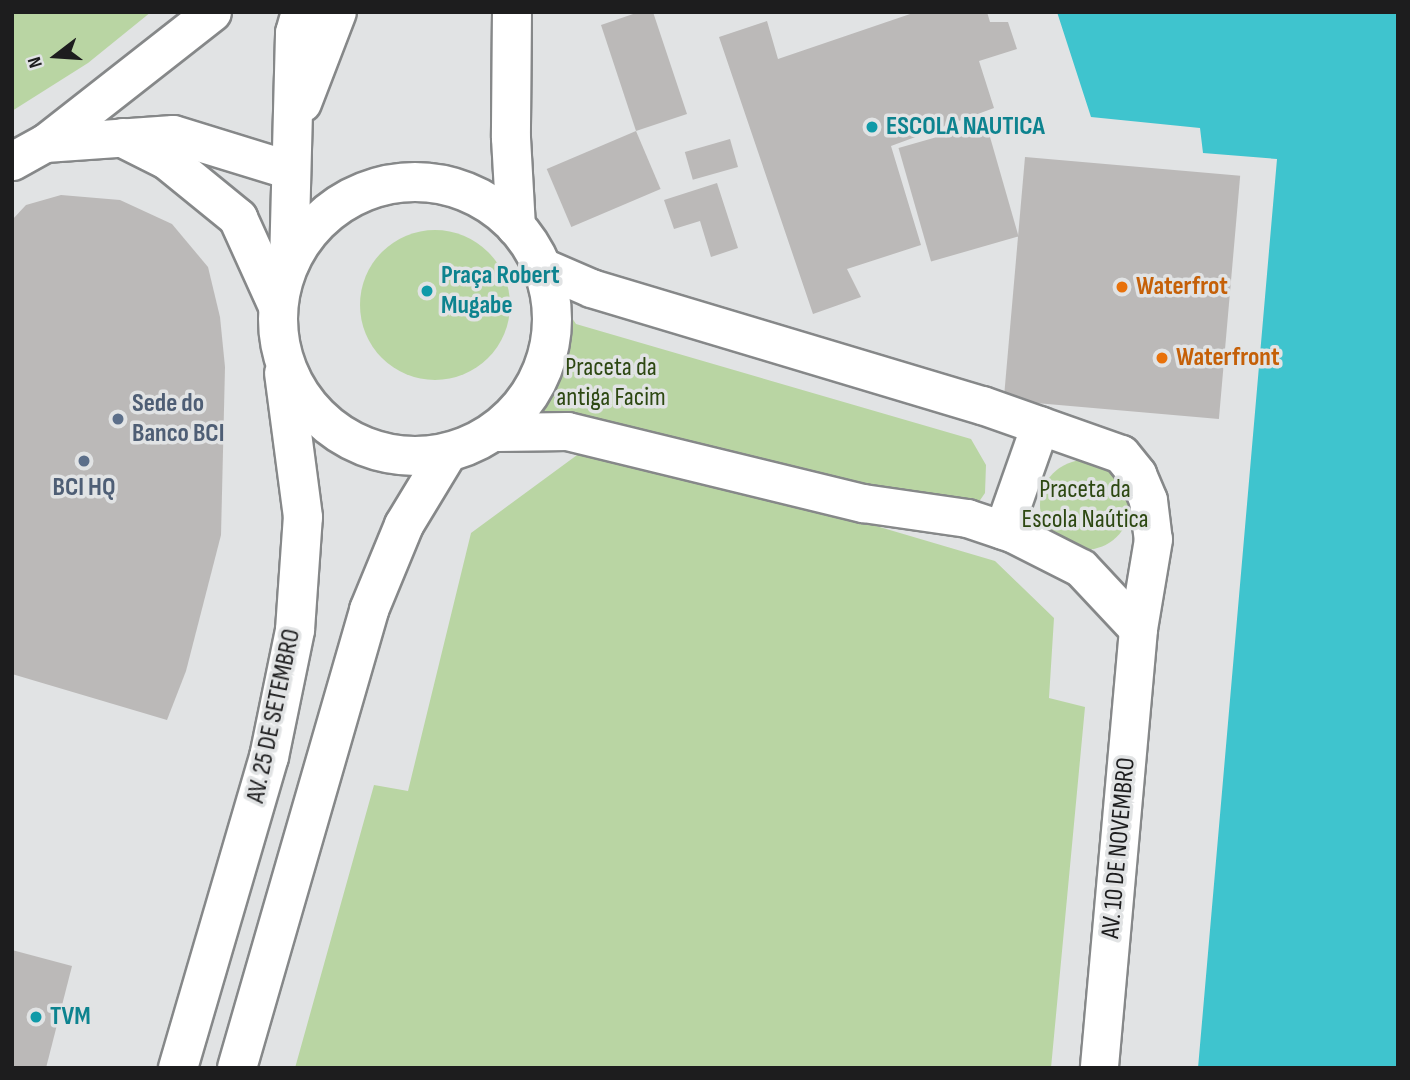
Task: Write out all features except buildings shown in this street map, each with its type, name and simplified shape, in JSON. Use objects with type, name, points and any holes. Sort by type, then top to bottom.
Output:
[{"type":"main road","points":[[278,306],[289,264],[295,33],[301,12]]},
{"type":"main road","points":[[294,121],[337,12]]},
{"type":"main road","points":[[512,12],[510,124],[516,228]]},
{"type":"main road","points":[[123,138],[167,160],[239,218],[278,306],[283,355],[296,390],[324,424],[361,447],[404,457],[447,454],[497,432],[527,397],[549,343],[551,302],[545,268],[516,228],[484,198],[447,184],[383,187],[354,197],[327,215],[305,237],[289,264]]},
{"type":"main road","name":"AV. 25 DE SETEMBRO","points":[[178,1068],[270,757],[295,630],[303,517],[283,355]]},
{"type":"main road","points":[[237,1068],[369,610],[404,524],[447,454]]},
{"type":"street","points":[[12,161],[45,143],[212,12]]},
{"type":"street","points":[[45,143],[173,134],[290,170]]},
{"type":"street","name":"AV. 10 DE NOVEMBRO","points":[[545,268],[591,288],[1040,425],[1121,454],[1137,474],[1148,500],[1153,538],[1138,629],[1099,1068]]},
{"type":"street","points":[[1003,530],[1040,425]]},
{"type":"street","points":[[497,432],[567,430],[863,503],[967,519],[1003,530],[1081,568],[1138,629]]},
{"type":"green space","points":[[12,12],[151,12],[88,63],[12,111]]},
{"type":"green space","points":[[435,230],[464,236],[477,242],[488,252],[498,263],[504,276],[510,305],[504,334],[498,347],[488,358],[477,368],[464,374],[435,380],[406,374],[393,368],[382,358],[372,347],[366,334],[360,305],[366,276],[372,263],[382,252],[393,242],[406,236]]},
{"type":"green space","name":"Praceta da antiga Facim","points":[[562,303],[576,324],[971,439],[986,465],[985,493],[976,506],[530,422],[561,365]]},
{"type":"green space","points":[[588,447],[693,472],[995,561],[1054,618],[1049,698],[1085,707],[1051,1068],[295,1068],[374,785],[408,791],[471,533]]},
{"type":"green space","name":"Praceta da Escola Naútica","points":[[1085,460],[1102,464],[1117,473],[1126,488],[1130,505],[1126,522],[1117,537],[1102,546],[1085,550],[1068,546],[1053,537],[1044,522],[1040,505],[1044,488],[1053,473],[1068,464]]},
{"type":"water","points":[[1057,12],[1398,12],[1398,1068],[1198,1068],[1277,159],[1203,153],[1200,128],[1091,117]]},
{"type":"place","name":"ESCOLA NAUTICA","points":[[872,127]]},
{"type":"place","name":"Waterfrot","points":[[1122,287]]},
{"type":"place","name":"Praça Robert Mugabe","points":[[427,291]]},
{"type":"place","name":"Waterfront","points":[[1162,358]]},
{"type":"place","name":"Sede do Banco BCI","points":[[118,419]]},
{"type":"place","name":"BCI HQ","points":[[84,461]]},
{"type":"place","name":"TVM","points":[[36,1017]]}]
